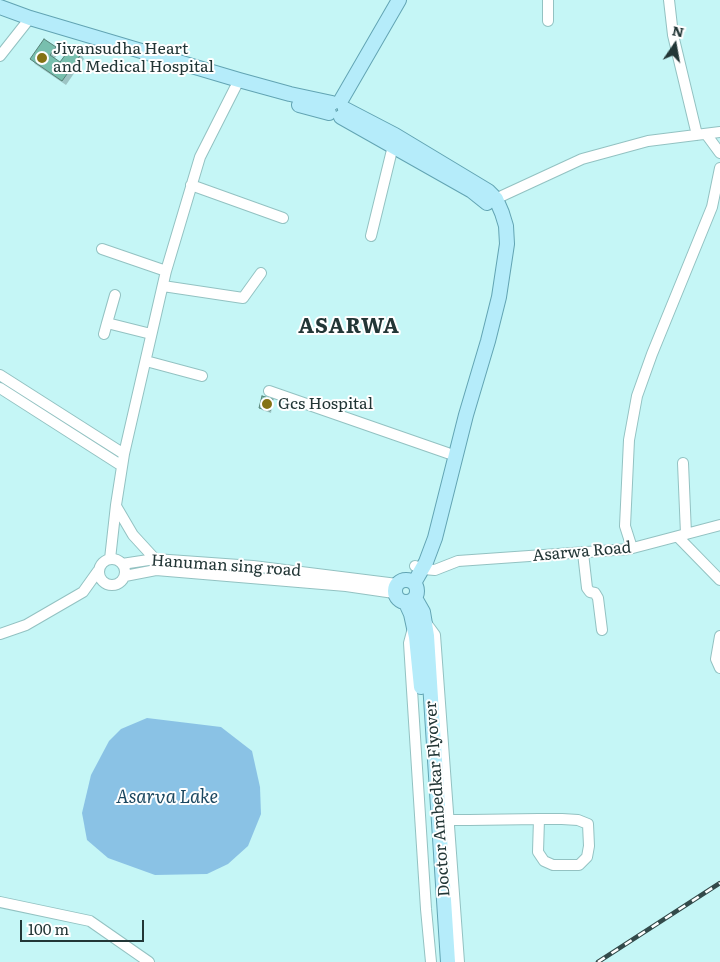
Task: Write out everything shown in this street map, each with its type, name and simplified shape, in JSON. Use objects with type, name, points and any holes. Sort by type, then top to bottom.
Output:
[{"type":"main road","points":[[338,109],[399,0]]},
{"type":"main road","points":[[0,7],[28,21]]},
{"type":"main road","points":[[0,15],[28,21],[237,84],[290,94],[338,109],[395,135],[477,183],[488,191],[491,201]]},
{"type":"main road","points":[[338,109],[393,146],[491,201],[502,212],[506,226],[507,244],[492,308],[451,455],[435,538],[421,564],[403,585],[397,599],[410,600],[423,612],[421,630]]},
{"type":"main road","points":[[403,585],[417,590],[410,600]]},
{"type":"main road","name":"Doctor Ambedkar Flyover","points":[[421,630],[440,962]]},
{"type":"main road","name":"Doctor Ambedkar Flyover","points":[[421,630],[448,962]]},
{"type":"street","points":[[548,0],[548,21]]},
{"type":"street","points":[[669,0],[673,36],[701,134],[720,153]]},
{"type":"street","points":[[0,56],[28,21]]},
{"type":"street","points":[[110,559],[124,454],[166,270],[200,157],[237,84]]},
{"type":"street","points":[[491,201],[582,159],[648,141],[720,132]]},
{"type":"street","points":[[371,236],[393,146]]},
{"type":"street","points":[[632,548],[625,526],[629,440],[637,396],[652,354],[712,207],[720,168]]},
{"type":"street","points":[[191,184],[283,218]]},
{"type":"street","points":[[102,249],[166,270]]},
{"type":"street","points":[[163,286],[244,298],[261,273]]},
{"type":"street","points":[[104,334],[115,295]]},
{"type":"street","points":[[107,323],[151,334]]},
{"type":"street","points":[[146,361],[202,376]]},
{"type":"street","points":[[0,375],[124,454]]},
{"type":"street","points":[[0,388],[122,466]]},
{"type":"street","points":[[269,391],[451,455]]},
{"type":"street","points":[[683,463],[682,535],[720,580]]},
{"type":"street","points":[[116,505],[133,534],[155,559]]},
{"type":"street","name":"Asarwa Road","points":[[421,564],[436,563],[441,567],[458,561],[632,548],[720,525]]},
{"type":"street","points":[[583,553],[587,588],[590,592],[595,593],[598,598],[602,630]]},
{"type":"street","points":[[0,634],[26,625],[83,592],[120,583],[126,572],[122,564],[115,559],[102,562],[83,592]]},
{"type":"street","name":"Hanuman sing road","points":[[122,564],[155,559],[330,574],[403,585]]},
{"type":"street","points":[[277,580],[278,569]]},
{"type":"street","points":[[98,570],[100,579],[107,585]]},
{"type":"street","points":[[125,576],[156,570],[277,580],[403,585]]},
{"type":"street","points":[[431,962],[409,643],[421,630],[435,635],[459,962]]},
{"type":"street","points":[[720,636],[716,659],[720,668]]},
{"type":"street","points":[[448,820],[539,819],[578,820],[588,824],[589,846],[587,857],[579,865],[553,865],[544,861],[538,852],[539,819]]},
{"type":"street","points":[[0,902],[90,921],[149,962]]},
{"type":"water","name":"Asarva Lake","points":[[147,718],[221,727],[252,751],[260,787],[261,814],[248,846],[228,864],[207,874],[155,875],[108,858],[87,840],[82,813],[91,775],[109,741],[121,729]]},
{"type":"building","points":[[44,39],[56,47],[50,55],[60,62],[72,46],[82,53],[62,81],[30,59]]},
{"type":"building","points":[[262,396],[273,399],[270,411],[259,408]]},
{"type":"railway","points":[[598,962],[720,883]]},
{"type":"place","name":"Jivansudha Heart and Medical Hospital","points":[[42,58]]},
{"type":"place","name":"Gcs Hospital","points":[[267,404]]},
{"type":"district","name":"ASARWA","points":[[349,327]]}]
